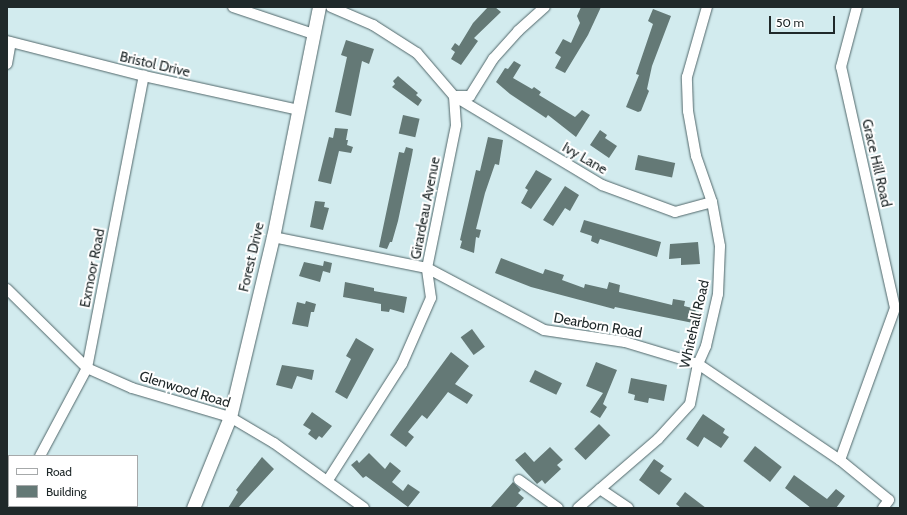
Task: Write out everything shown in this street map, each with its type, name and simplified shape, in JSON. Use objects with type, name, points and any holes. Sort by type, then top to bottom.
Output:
[{"type":"main road","name":"Forest Drive","points":[[192,508],[230,417],[273,237],[319,7]]},
{"type":"street","points":[[233,7],[313,34]]},
{"type":"street","name":"Ivy Lane","points":[[331,7],[373,25],[417,53],[454,96],[602,185],[675,212],[712,202]]},
{"type":"street","points":[[454,96],[470,96],[493,59],[518,31],[545,7]]},
{"type":"street","name":"Whitehall Road","points":[[578,508],[658,439],[690,404],[698,364],[706,346],[718,294],[720,246],[712,202],[696,156],[688,111],[687,77],[707,7]]},
{"type":"street","name":"Grace Hill Road","points":[[840,460],[895,308],[841,67],[857,7]]},
{"type":"street","points":[[7,64],[9,42]]},
{"type":"street","name":"Bristol Drive","points":[[9,42],[144,76],[298,110]]},
{"type":"street","name":"Exmoor Road","points":[[41,455],[87,368],[144,76]]},
{"type":"street","name":"Girardeau Avenue","points":[[328,480],[402,364],[431,298],[427,268],[456,125],[454,96]]},
{"type":"street","name":"Dearborn Road","points":[[273,237],[427,268],[544,330],[626,342],[698,364],[840,460],[886,504]]},
{"type":"street","name":"Glenwood Road","points":[[7,289],[87,368],[132,388],[230,417],[274,443],[328,480],[364,508]]},
{"type":"street","points":[[519,480],[558,508]]},
{"type":"street","points":[[600,489],[628,508]]},
{"type":"building","points":[[488,7],[495,7],[501,12],[474,38],[478,41],[461,65],[451,59],[455,52],[451,49],[455,43],[459,46],[473,23]]},
{"type":"building","points":[[581,7],[601,7],[588,35],[565,73],[555,68],[561,57],[555,53],[563,39],[571,43],[580,23],[577,16]]},
{"type":"building","points":[[653,9],[671,16],[652,66],[647,89],[649,91],[641,111],[638,112],[626,107],[639,75],[636,74],[653,24],[648,21]]},
{"type":"building","points":[[346,40],[374,49],[369,64],[362,61],[351,116],[335,112],[347,57],[341,55]]},
{"type":"building","points":[[514,61],[521,65],[513,78],[532,89],[534,87],[541,92],[539,95],[575,117],[582,110],[590,115],[576,137],[548,115],[546,118],[510,94],[496,82],[505,68],[508,69]]},
{"type":"building","points":[[398,76],[418,93],[416,95],[422,100],[418,106],[392,87],[395,84],[393,81]]},
{"type":"building","points":[[403,115],[420,119],[415,137],[399,134]]},
{"type":"building","points":[[335,128],[348,129],[346,140],[348,140],[347,145],[353,147],[351,153],[339,151],[331,184],[318,181],[329,137],[333,138]]},
{"type":"building","points":[[600,130],[607,135],[605,138],[617,146],[609,158],[590,145]]},
{"type":"building","points":[[488,137],[503,140],[499,165],[495,164],[485,193],[476,229],[481,230],[479,238],[476,237],[474,253],[460,248],[462,241],[460,240],[476,170],[480,171]]},
{"type":"building","points":[[406,147],[413,149],[412,155],[398,221],[392,242],[390,242],[387,249],[379,247],[399,152],[404,153]]},
{"type":"building","points":[[638,155],[675,163],[672,178],[635,170]]},
{"type":"building","points":[[536,170],[552,179],[531,209],[521,203],[528,190],[525,188]]},
{"type":"building","points":[[565,186],[579,195],[570,211],[565,208],[553,226],[543,220]]},
{"type":"building","points":[[315,201],[325,202],[324,207],[329,208],[323,230],[310,227]]},
{"type":"building","points":[[584,220],[661,242],[657,257],[600,239],[598,244],[591,241],[592,236],[580,232]]},
{"type":"building","points":[[698,242],[700,264],[681,265],[681,258],[669,259],[670,244]]},
{"type":"building","points":[[501,258],[543,274],[545,269],[564,275],[562,280],[584,288],[585,284],[607,289],[609,282],[620,285],[619,292],[672,305],[673,299],[685,301],[684,306],[696,309],[693,323],[615,307],[614,309],[531,287],[495,273]]},
{"type":"building","points":[[324,261],[332,263],[330,273],[323,271],[320,282],[299,276],[304,262],[323,266]]},
{"type":"building","points":[[345,282],[374,288],[374,291],[407,297],[404,313],[390,309],[389,312],[381,311],[381,304],[343,297]]},
{"type":"building","points":[[306,301],[316,304],[314,312],[311,312],[308,327],[292,324],[297,302],[305,304]]},
{"type":"building","points":[[472,329],[485,347],[474,355],[461,337]]},
{"type":"building","points":[[356,338],[374,349],[347,399],[335,392],[351,359],[346,356]]},
{"type":"building","points":[[451,352],[469,366],[455,384],[473,395],[467,404],[448,392],[427,419],[422,415],[408,432],[414,437],[406,447],[390,435]]},
{"type":"building","points":[[596,362],[617,370],[603,404],[607,407],[600,418],[590,412],[603,393],[586,386]]},
{"type":"building","points":[[282,365],[314,370],[312,380],[297,376],[292,389],[276,385]]},
{"type":"building","points":[[535,370],[562,383],[556,395],[529,382]]},
{"type":"building","points":[[631,378],[667,385],[664,401],[649,398],[648,403],[634,400],[635,395],[628,393]]},
{"type":"building","points":[[312,412],[332,426],[322,438],[319,436],[316,440],[308,434],[311,430],[303,425]]},
{"type":"building","points":[[703,414],[725,429],[723,433],[729,437],[721,448],[704,437],[698,447],[686,439]]},
{"type":"building","points":[[599,424],[610,435],[586,460],[574,449]]},
{"type":"building","points":[[755,446],[782,467],[770,482],[743,461]]},
{"type":"building","points":[[550,447],[563,460],[557,465],[561,469],[545,484],[542,480],[537,484],[515,460],[525,452],[534,462]]},
{"type":"building","points":[[369,453],[385,469],[390,462],[401,471],[392,482],[403,491],[408,484],[420,492],[408,507],[366,476],[363,478],[351,465],[357,460],[359,463]]},
{"type":"building","points":[[262,457],[274,469],[238,508],[228,508],[238,492],[236,490]]},
{"type":"building","points":[[654,459],[664,466],[660,471],[672,479],[659,495],[639,480]]},
{"type":"building","points":[[794,475],[827,499],[836,489],[845,496],[836,508],[811,508],[785,488]]},
{"type":"building","points":[[513,482],[521,490],[518,493],[524,498],[515,508],[490,508]]},
{"type":"building","points":[[685,492],[706,508],[681,508],[676,504]]}]
